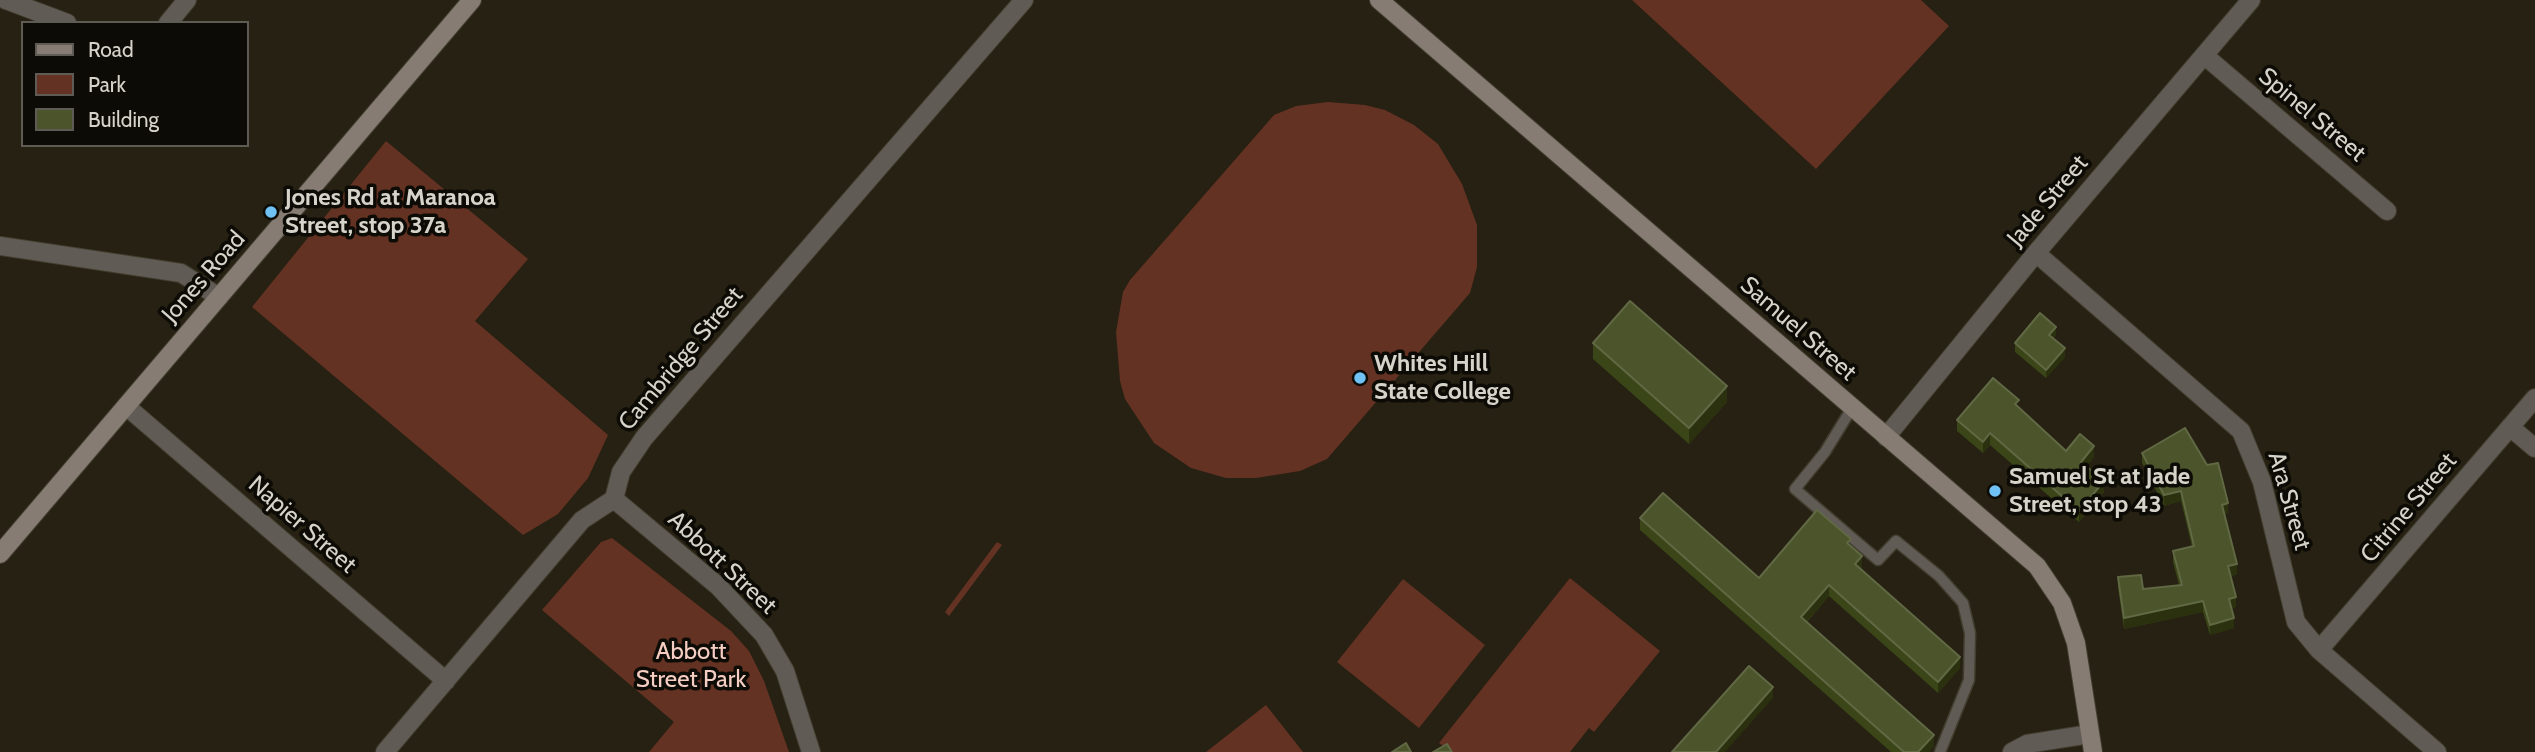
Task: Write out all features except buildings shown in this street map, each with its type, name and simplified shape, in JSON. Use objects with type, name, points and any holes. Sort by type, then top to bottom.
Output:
[{"type":"street","points":[[6,0],[62,21]]},
{"type":"street","points":[[170,21],[187,0]]},
{"type":"street","name":"Jones Road","points":[[0,554],[472,0]]},
{"type":"street","name":"Cambridge Street","points":[[614,499],[621,472],[644,438],[1024,0]]},
{"type":"street","name":"Samuel Street","points":[[1379,0],[2025,555],[2049,582],[2062,603],[2076,643],[2091,743]]},
{"type":"street","name":"Jade Street","points":[[1886,437],[2036,253],[2251,0]]},
{"type":"street","name":"Spinel Street","points":[[2205,56],[2388,211]]},
{"type":"street","points":[[0,246],[181,273],[219,297]]},
{"type":"street","name":"Ara Street","points":[[2036,253],[2241,431],[2262,482],[2296,622],[2319,650],[2437,752]]},
{"type":"street","name":"Citrine Street","points":[[2319,650],[2535,398]]},
{"type":"street","name":"Napier Street","points":[[126,406],[446,681]]},
{"type":"street","points":[[2510,427],[2535,448]]},
{"type":"street","points":[[385,752],[582,520],[614,499]]},
{"type":"street","name":"Abbott Street","points":[[614,499],[718,586],[764,635],[785,671],[811,752]]},
{"type":"street","points":[[2012,752],[2027,744],[2091,743]]},
{"type":"lane","points":[[1852,408],[1825,452],[1795,489],[1878,560],[1896,541],[1939,576],[1964,603],[1970,633],[1969,680],[1940,752]]},
{"type":"green space","points":[[1632,0],[1921,0],[1949,26],[1816,169]]},
{"type":"green space","points":[[1328,102],[1365,105],[1385,110],[1414,125],[1438,144],[1462,184],[1477,225],[1477,267],[1470,293],[1327,459],[1300,471],[1256,478],[1226,478],[1191,468],[1154,443],[1125,399],[1120,381],[1116,332],[1123,292],[1130,280],[1274,115],[1296,106]]},
{"type":"green space","points":[[386,141],[528,259],[475,321],[608,435],[588,478],[558,514],[523,535],[252,307]]},
{"type":"green space","name":"Abbott Street Park","points":[[612,538],[731,631],[749,651],[764,681],[789,752],[649,752],[674,722],[542,610],[601,542]]},
{"type":"green space","points":[[997,542],[1002,545],[949,616],[945,612]]},
{"type":"green space","points":[[1570,578],[1660,651],[1594,732],[1589,728],[1570,752],[1451,752],[1439,743]]},
{"type":"green space","points":[[1403,579],[1485,645],[1419,728],[1337,662]]},
{"type":"green space","points":[[1266,705],[1303,752],[1206,752]]},
{"type":"place","name":"Jones Rd at Maranoa Street, stop 37a","points":[[271,212]]},
{"type":"place","name":"Whites Hill State College","points":[[1360,378]]},
{"type":"place","name":"Samuel St at Jade Street, stop 43","points":[[1995,491]]}]
